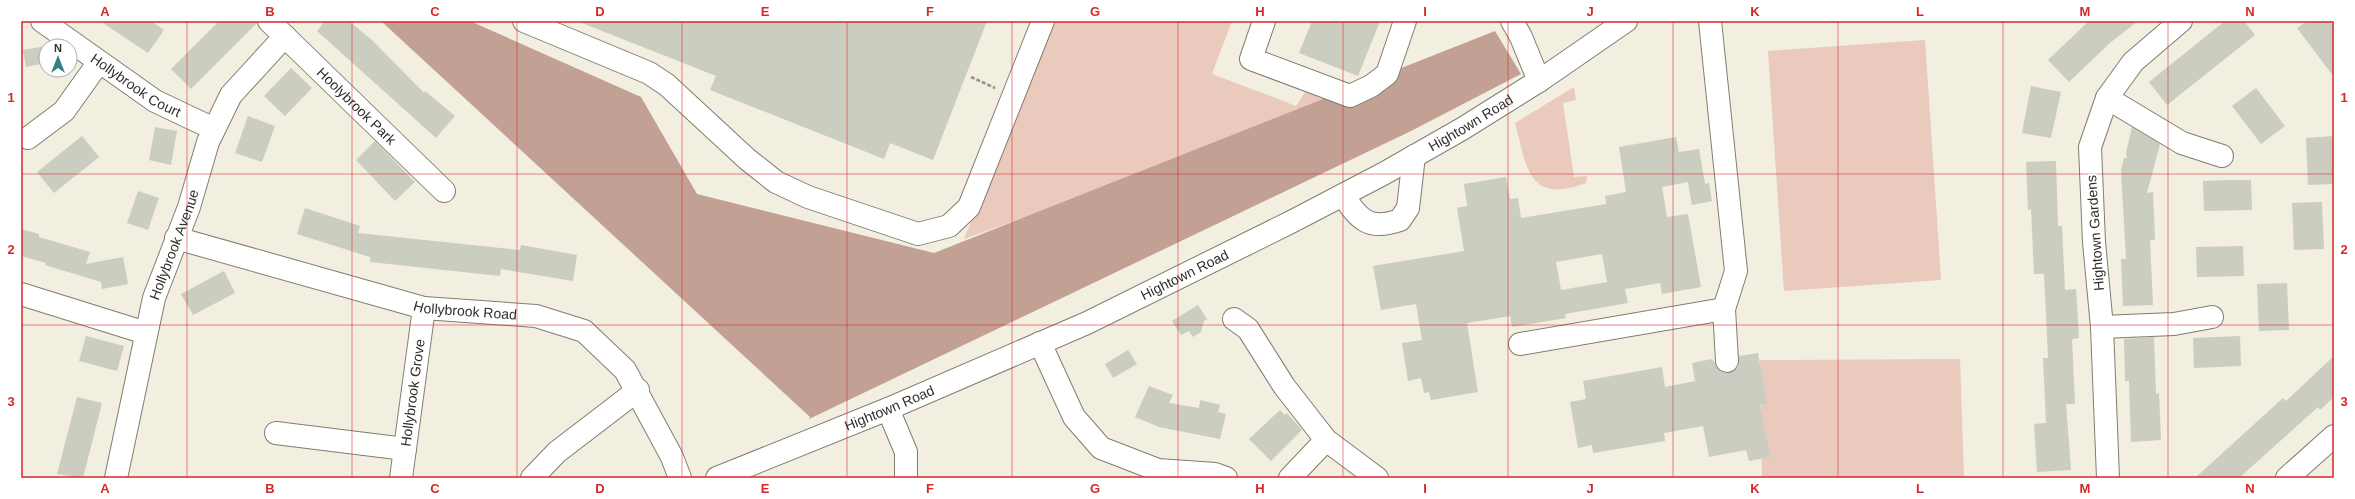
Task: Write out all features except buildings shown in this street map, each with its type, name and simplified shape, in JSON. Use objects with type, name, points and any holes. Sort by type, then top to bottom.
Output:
[{"type":"street","name":"Hollybrook Court","points":[[42,21],[155,101],[214,129]]},
{"type":"street","name":"Hoolybrook Park","points":[[269,21],[444,191]]},
{"type":"street","points":[[524,21],[649,73],[667,85],[747,159],[776,182],[808,197],[918,234],[949,226],[961,218],[969,207],[1043,21]]},
{"type":"street","points":[[1264,21],[1250,59],[1350,96],[1371,86],[1387,74],[1405,21]]},
{"type":"street","points":[[1512,21],[1521,37],[1539,81]]},
{"type":"street","name":"Hightown Road","points":[[717,478],[888,409],[1040,343],[1151,291],[1343,195],[1414,156],[1539,81],[1626,21]]},
{"type":"street","points":[[1710,21],[1736,271],[1724,309],[1727,361]]},
{"type":"street","name":"Hightown Gardens","points":[[2108,478],[2102,327],[2094,242],[2090,147],[2107,98],[2133,62],[2182,21]]},
{"type":"street","name":"Hollybrook Avenue","points":[[116,478],[154,298],[189,207],[208,142],[231,95],[285,36]]},
{"type":"street","points":[[28,138],[64,110],[98,62]]},
{"type":"street","points":[[2107,98],[2182,143],[2222,156]]},
{"type":"street","points":[[1343,195],[1356,215],[1365,222],[1378,225],[1400,220],[1408,208],[1414,156]]},
{"type":"street","name":"Hollybrook Road","points":[[176,238],[424,308],[536,316],[584,331],[625,370],[638,390],[672,456],[680,478]]},
{"type":"street","points":[[21,294],[146,333]]},
{"type":"street","name":"Hollybrook Grove","points":[[401,478],[424,308]]},
{"type":"street","points":[[1520,344],[1724,309]]},
{"type":"street","points":[[2102,327],[2174,324],[2212,317]]},
{"type":"street","points":[[1234,319],[1248,329],[1284,386],[1326,440],[1377,478]]},
{"type":"street","points":[[1040,343],[1074,417],[1100,448],[1158,470],[1215,474],[1226,478]]},
{"type":"street","points":[[532,478],[557,452],[638,390]]},
{"type":"street","points":[[888,409],[906,452],[906,478]]},
{"type":"street","points":[[276,433],[405,449]]},
{"type":"street","points":[[2287,478],[2334,436]]},
{"type":"street","points":[[1290,478],[1326,440]]},
{"type":"path","points":[[971,77],[1014,97]]},
{"type":"shaded area","points":[[381,21],[470,21],[641,97],[697,194],[934,253],[1495,31],[1521,74],[1411,131],[809,419],[810,417]]},
{"type":"shaded area","points":[[1054,21],[1232,21],[1212,74],[1296,106],[1305,92],[1339,104],[964,239]]},
{"type":"shaded area","points":[[1925,40],[1941,280],[1784,291],[1768,51]]},
{"type":"shaded area","points":[[1574,87],[1576,100],[1563,103],[1574,177],[1587,176],[1586,183],[1567,189],[1552,189],[1541,185],[1533,177],[1527,167],[1515,123]]},
{"type":"shaded area","points":[[1960,359],[1964,478],[1762,478],[1760,360]]}]
